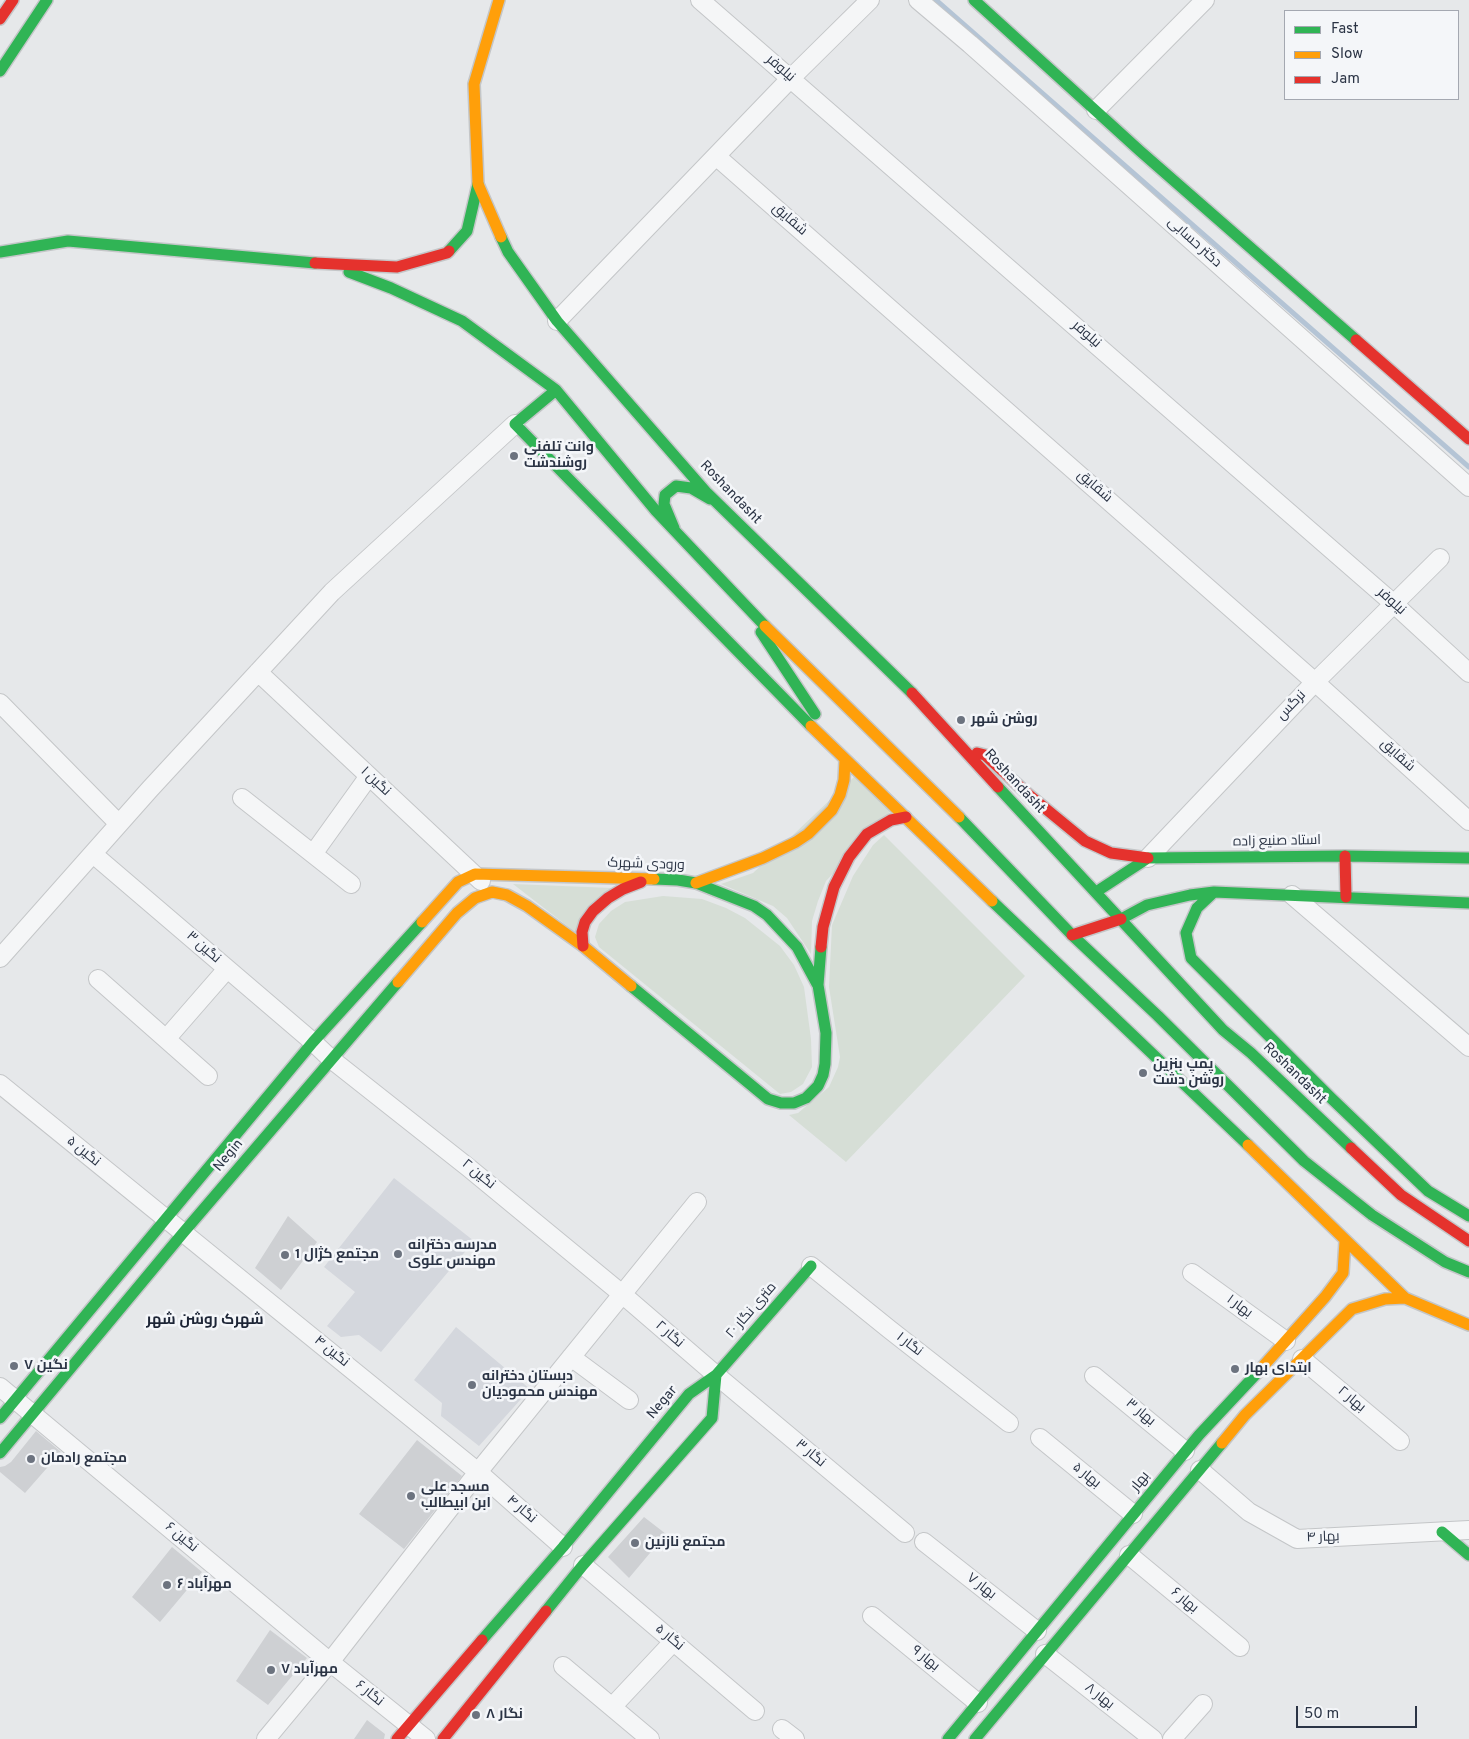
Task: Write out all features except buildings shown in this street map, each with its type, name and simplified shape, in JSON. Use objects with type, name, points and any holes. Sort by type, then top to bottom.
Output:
[{"type":"main road","points":[[0,18],[13,0]]},
{"type":"main road","points":[[0,70],[47,0]]},
{"type":"main road","points":[[0,252],[68,241],[329,264],[397,267],[447,253],[468,231],[478,184],[474,84],[499,0]]},
{"type":"main road","points":[[974,0],[1140,151],[1469,439]]},
{"type":"main road","name":"Roshandasht","points":[[478,184],[508,252],[558,321],[700,485],[902,683],[1093,896],[1121,919],[1223,1030],[1250,1035],[1400,1195],[1461,1238],[1469,1241]]},
{"type":"main road","points":[[329,264],[391,288],[462,321],[556,390],[656,511],[740,600],[931,788],[1072,935],[1158,1016],[1304,1161],[1372,1215],[1445,1262],[1469,1272]]},
{"type":"main road","points":[[556,390],[515,424],[845,760],[1084,990],[1254,1150],[1345,1242],[1405,1298],[1469,1325]]},
{"type":"main road","points":[[676,532],[664,504],[665,495],[676,486],[691,488],[718,503]]},
{"type":"main road","points":[[740,600],[845,760]]},
{"type":"main road","name":"استاد صنیع زاده","points":[[964,750],[985,755],[1084,841],[1110,853],[1148,858],[1345,856],[1469,858]]},
{"type":"main road","name":"ورودی شهرک","points":[[475,874],[678,880],[696,883],[763,858],[808,834],[832,810],[840,795],[844,780],[845,760]]},
{"type":"main road","points":[[492,892],[507,895],[528,906],[583,946],[768,1099],[781,1103],[794,1103],[806,1098],[818,1086],[823,1075],[826,1055],[826,1033],[818,985],[823,927],[828,905],[849,857],[867,834],[891,820],[906,817]]},
{"type":"main road","points":[[1345,856],[1346,897]]},
{"type":"main road","points":[[1093,896],[1148,858]]},
{"type":"main road","name":"Negin","points":[[0,1418],[313,1042],[458,882],[475,874]]},
{"type":"main road","points":[[583,946],[582,932],[585,922],[593,911],[608,898],[623,889],[645,880]]},
{"type":"main road","points":[[696,883],[754,906],[767,916],[797,948],[818,985]]},
{"type":"main road","name":"Negin","points":[[0,1453],[183,1233],[457,912],[475,898],[492,892]]},
{"type":"main road","points":[[1072,935],[1121,919],[1148,905],[1190,895],[1214,892],[1469,903]]},
{"type":"main road","points":[[1214,892],[1197,908],[1186,933],[1191,958],[1250,1035],[1428,1191],[1469,1216]]},
{"type":"main road","points":[[1072,935],[1081,918]]},
{"type":"main road","points":[[1254,1150],[1260,1116]]},
{"type":"main road","name":"بهار","points":[[948,1739],[1185,1451],[1325,1297],[1343,1273],[1345,1242]]},
{"type":"main road","name":"۲۰ متری نگار","points":[[716,1375],[811,1266]]},
{"type":"main road","points":[[975,1739],[1245,1415],[1352,1309],[1385,1299],[1405,1298]]},
{"type":"main road","name":"Negar","points":[[443,1739],[689,1394],[716,1375]]},
{"type":"main road","name":"Negar","points":[[403,1732],[573,1556],[712,1418],[716,1375]]},
{"type":"main road","points":[[1442,1532],[1469,1556]]},
{"type":"main road","points":[[1033,1636],[1045,1654]]},
{"type":"street","name":"نیلوفر","points":[[700,0],[1394,604],[1469,673]]},
{"type":"street","points":[[558,321],[791,78],[870,0]]},
{"type":"street","name":"دکتر حسابی","points":[[918,0],[978,50],[1469,487]]},
{"type":"street","points":[[1096,110],[1205,0]]},
{"type":"street","name":"شقایق","points":[[716,156],[1315,682],[1469,821]]},
{"type":"street","points":[[0,958],[119,824],[332,592],[515,424]]},
{"type":"street","name":"نرگس","points":[[1148,858],[1315,682],[1440,558]]},
{"type":"street","name":"نگین ۱","points":[[258,672],[492,892]]},
{"type":"street","points":[[0,703],[119,824]]},
{"type":"street","points":[[313,854],[369,776]]},
{"type":"street","points":[[242,798],[351,884]]},
{"type":"street","name":"نگین ۳","points":[[93,854],[331,1059]]},
{"type":"street","points":[[1292,895],[1469,1048]]},
{"type":"street","points":[[166,1039],[227,969]]},
{"type":"street","points":[[98,979],[208,1076]]},
{"type":"street","name":"نگین ۲","points":[[331,1059],[469,1168],[622,1294]]},
{"type":"street","name":"نگین ۵","points":[[0,1084],[183,1233]]},
{"type":"street","points":[[266,1739],[330,1662],[478,1472],[697,1202]]},
{"type":"street","name":"نگین ۴","points":[[183,1233],[478,1472]]},
{"type":"street","name":"نگار ۱","points":[[811,1266],[1008,1423]]},
{"type":"street","name":"بهار ۱","points":[[1192,1274],[1286,1341]]},
{"type":"street","name":"نگار ۲","points":[[622,1294],[716,1375]]},
{"type":"street","points":[[571,1357],[629,1400]]},
{"type":"street","name":"بهار ۲","points":[[1302,1359],[1400,1441]]},
{"type":"street","name":"نگار ۳","points":[[716,1375],[905,1532]]},
{"type":"street","name":"بهار ۳","points":[[1094,1376],[1185,1451]]},
{"type":"street","points":[[0,1387],[15,1400]]},
{"type":"street","name":"نگین ۶","points":[[15,1400],[330,1662]]},
{"type":"street","name":"بهار ۵","points":[[1040,1438],[1133,1514]]},
{"type":"street","name":"بهار ۴","points":[[1200,1470],[1249,1512],[1297,1539],[1469,1530]]},
{"type":"street","name":"نگار ۴","points":[[478,1472],[573,1556]]},
{"type":"street","name":"بهار ۷","points":[[924,1542],[1033,1636]]},
{"type":"street","name":"بهار ۶","points":[[1128,1555],[1240,1647]]},
{"type":"street","name":"نگار ۵","points":[[573,1556],[755,1710]]},
{"type":"street","name":"بهار ۹","points":[[872,1616],[978,1702]]},
{"type":"street","points":[[612,1707],[673,1642]]},
{"type":"street","name":"بهار ۸","points":[[1045,1654],[1153,1739]]},
{"type":"street","name":"نگار ۶","points":[[330,1662],[403,1732],[426,1739]]},
{"type":"street","points":[[563,1666],[650,1739]]},
{"type":"street","points":[[1172,1739],[1203,1704]]},
{"type":"shaded area","points":[[854,777],[891,811],[826,881],[812,921],[811,954],[787,918],[773,906],[721,884],[753,873]]},
{"type":"shaded area","points":[[884,835],[1025,976],[846,1162],[789,1115],[798,1113],[829,1087],[838,1067],[840,1057],[829,987],[832,925],[853,876],[873,845]]},
{"type":"shaded area","points":[[513,884],[612,888],[575,932]]},
{"type":"shaded area","points":[[663,896],[702,899],[726,908],[745,918],[780,946],[794,965],[804,987],[811,1039],[812,1067],[803,1084],[791,1092],[780,1094],[599,947],[595,937],[599,924],[611,911],[625,902]]},
{"type":"shaded area","name":"مدرسه دخترانه مهندس علوی","points":[[394,1178],[474,1241],[381,1352],[359,1335],[341,1337],[327,1326],[355,1292],[324,1267]]},
{"type":"shaded area","name":"دبستان دخترانه مهندس محمودیان","points":[[456,1327],[530,1389],[479,1446],[441,1416],[442,1403],[414,1380]]},
{"type":"waterway","points":[[936,0],[1469,467]]},
{"type":"traffic: fast","points":[[0,71],[47,0]]},
{"type":"traffic: fast","points":[[974,0],[1140,151],[1356,340]]},
{"type":"traffic: fast","points":[[449,251],[467,231],[478,184]]},
{"type":"traffic: fast","points":[[501,237],[508,252],[557,321]]},
{"type":"traffic: fast","points":[[0,252],[68,241],[315,263]]},
{"type":"traffic: fast","points":[[349,272],[391,288],[462,321],[556,390]]},
{"type":"traffic: fast","points":[[557,321],[707,493],[912,693]]},
{"type":"traffic: fast","points":[[556,390],[515,424],[811,726]]},
{"type":"traffic: fast","points":[[556,390],[656,511],[765,626]]},
{"type":"traffic: fast","points":[[674,528],[664,504],[665,495],[676,486],[691,488],[710,499]]},
{"type":"traffic: fast","points":[[761,632],[815,714]]},
{"type":"traffic: fast","points":[[998,787],[1223,1030],[1251,1053],[1351,1148]]},
{"type":"traffic: fast","points":[[959,817],[1072,935],[1158,1016],[1304,1161],[1372,1215],[1445,1262],[1469,1272]]},
{"type":"traffic: fast","points":[[1096,892],[1148,858],[1345,856],[1469,858]]},
{"type":"traffic: fast","points":[[654,879],[696,883],[754,906],[767,915],[797,947],[817,984]]},
{"type":"traffic: fast","points":[[1214,892],[1197,908],[1186,933],[1191,958],[1331,1098],[1428,1191],[1469,1216]]},
{"type":"traffic: fast","points":[[1121,919],[1147,905],[1190,895],[1214,892],[1469,903]]},
{"type":"traffic: fast","points":[[992,901],[1248,1145]]},
{"type":"traffic: fast","points":[[0,1418],[313,1042],[422,922]]},
{"type":"traffic: fast","points":[[631,986],[768,1099],[781,1103],[794,1103],[806,1098],[818,1086],[825,1064],[826,1033],[818,985],[821,947]]},
{"type":"traffic: fast","points":[[0,1453],[183,1233],[398,982]]},
{"type":"traffic: fast","points":[[482,1640],[563,1547],[689,1394],[716,1375],[811,1266]]},
{"type":"traffic: fast","points":[[948,1739],[1199,1435],[1258,1372]]},
{"type":"traffic: fast","points":[[546,1611],[583,1565],[712,1418],[716,1375]]},
{"type":"traffic: fast","points":[[975,1739],[1222,1443]]},
{"type":"traffic: fast","points":[[1442,1532],[1469,1555]]},
{"type":"traffic: slow","points":[[499,0],[474,84],[478,184],[501,237]]},
{"type":"traffic: slow","points":[[765,626],[959,817]]},
{"type":"traffic: slow","points":[[811,726],[992,901]]},
{"type":"traffic: slow","points":[[696,883],[763,858],[808,834],[832,810],[840,795],[844,780],[845,760]]},
{"type":"traffic: slow","points":[[422,922],[458,882],[475,874],[654,879]]},
{"type":"traffic: slow","points":[[398,982],[457,913],[475,898],[492,892],[507,895],[527,906],[583,946],[631,986]]},
{"type":"traffic: slow","points":[[1248,1145],[1405,1298],[1469,1325]]},
{"type":"traffic: slow","points":[[1258,1372],[1325,1297],[1343,1273],[1345,1241]]},
{"type":"traffic: slow","points":[[1222,1443],[1245,1415],[1352,1309],[1385,1299],[1405,1298]]},
{"type":"traffic: jam","points":[[0,19],[13,0]]},
{"type":"traffic: jam","points":[[315,263],[397,267],[449,251]]},
{"type":"traffic: jam","points":[[1356,340],[1469,439]]},
{"type":"traffic: jam","points":[[912,693],[998,787]]},
{"type":"traffic: jam","points":[[977,753],[985,755],[1029,795],[1085,841],[1111,853],[1148,858]]},
{"type":"traffic: jam","points":[[821,947],[823,927],[834,887],[849,857],[867,834],[891,820],[906,817]]},
{"type":"traffic: jam","points":[[1345,856],[1346,897]]},
{"type":"traffic: jam","points":[[583,946],[582,932],[585,922],[593,911],[608,898],[623,889],[641,882]]},
{"type":"traffic: jam","points":[[1072,935],[1121,919]]},
{"type":"traffic: jam","points":[[1351,1148],[1401,1195],[1469,1241]]},
{"type":"traffic: jam","points":[[443,1739],[546,1611]]},
{"type":"traffic: jam","points":[[397,1739],[482,1640]]},
{"type":"place","name":"وانت تلفنی روشندشت","points":[[514,456]]},
{"type":"place","name":"روشن شهر","points":[[961,720]]},
{"type":"place","name":"پمپ بنزین روشن دشت","points":[[1143,1073]]},
{"type":"place","name":"مدرسه دخترانه مهندس علوی","points":[[398,1254]]},
{"type":"place","name":"مجتمع کژال 1","points":[[285,1255]]},
{"type":"place","name":"نگین ۷","points":[[14,1366]]},
{"type":"place","name":"ابتدای بهار","points":[[1235,1369]]},
{"type":"place","name":"دبستان دخترانه مهندس محمودیان","points":[[472,1385]]},
{"type":"place","name":"مجتمع رادمان","points":[[31,1459]]},
{"type":"place","name":"مسجد علی ابن ابیطالب","points":[[411,1496]]},
{"type":"place","name":"مجتمع نازنین","points":[[635,1543]]},
{"type":"place","name":"مهرآباد ۶","points":[[167,1585]]},
{"type":"place","name":"مهرآباد ۷","points":[[271,1670]]},
{"type":"place","name":"نگار ۸","points":[[476,1715]]},
{"type":"district","name":"شهرک روشن شهر","points":[[205,1321]]}]
